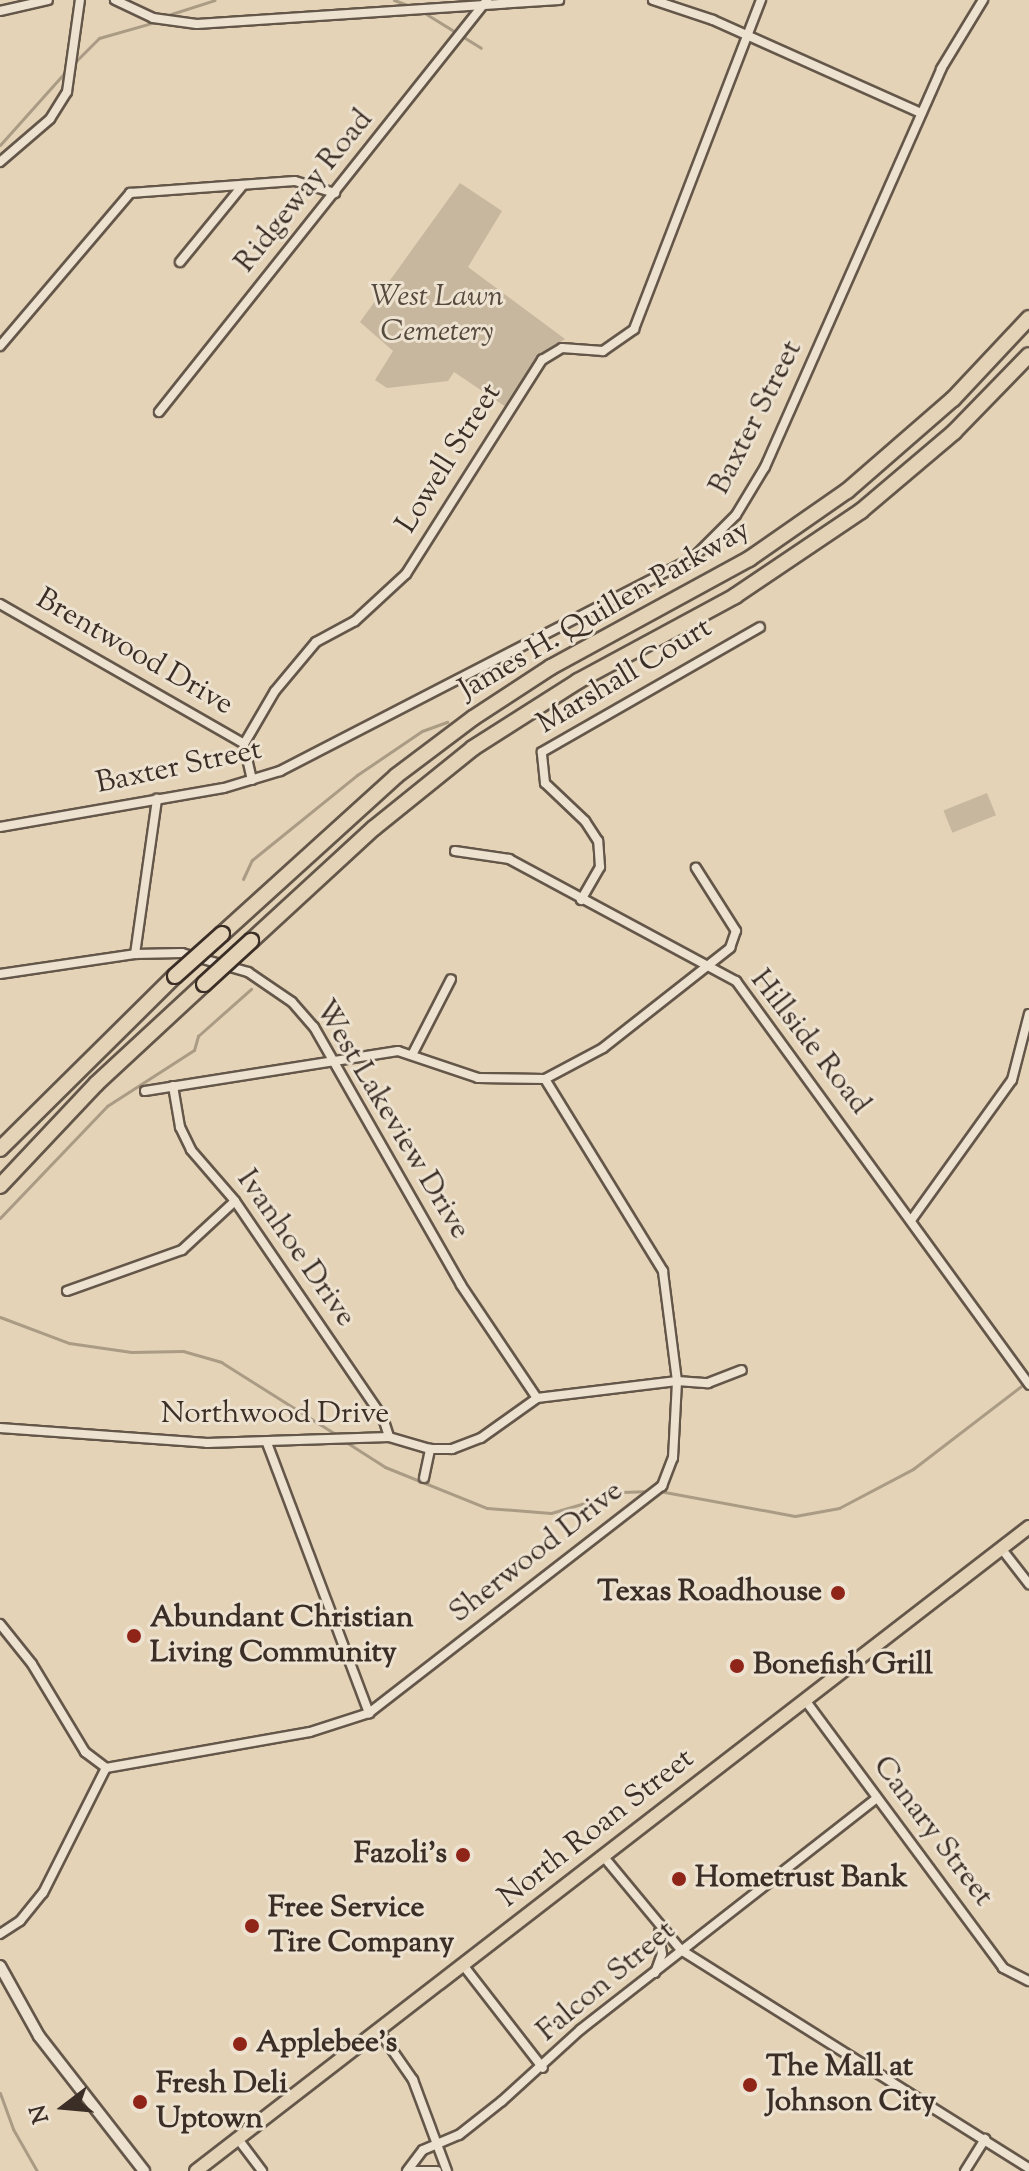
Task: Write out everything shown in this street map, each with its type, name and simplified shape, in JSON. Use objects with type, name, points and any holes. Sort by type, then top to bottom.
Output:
[{"type":"highway","name":"James H. Quillen Parkway","points":[[0,1149],[175,976],[396,776],[473,718],[551,667],[749,559],[847,491],[953,399],[1029,318]]},
{"type":"highway","name":"James H. Quillen Parkway","points":[[0,1186],[96,1084],[374,828],[473,748],[578,681],[747,590],[861,511],[954,432],[1029,355]]},
{"type":"main road","name":"North Roan Street","points":[[196,2171],[1029,1527]]},
{"type":"street","points":[[0,11],[48,0]]},
{"type":"street","points":[[0,162],[50,119],[67,92],[80,0]]},
{"type":"street","points":[[115,0],[153,18],[197,24],[559,0]]},
{"type":"street","points":[[653,0],[747,36],[921,113]]},
{"type":"street","name":"Lowell Street","points":[[244,744],[275,691],[316,642],[355,621],[406,574],[542,360],[562,348],[603,351],[634,329],[761,0]]},
{"type":"street","name":"Baxter Street","points":[[0,827],[252,780],[306,760],[637,590],[710,543],[736,515],[765,467],[947,55],[983,0]]},
{"type":"street","name":"Ridgeway Road","points":[[159,412],[485,3]]},
{"type":"street","points":[[0,346],[130,193],[295,181],[335,193]]},
{"type":"street","points":[[180,262],[243,185]]},
{"type":"street","name":"Brentwood Drive","points":[[0,604],[244,744]]},
{"type":"street","name":"Marshall Court","points":[[581,900],[600,867],[598,841],[585,821],[545,783],[542,752],[760,627]]},
{"type":"street","points":[[244,744],[252,780]]},
{"type":"street","points":[[135,954],[157,799]]},
{"type":"street","name":"Hillside Road","points":[[455,851],[509,859],[736,981],[912,1219],[1029,1385]]},
{"type":"street","points":[[145,1091],[398,1051],[478,1078],[545,1079],[603,1048],[730,948],[736,931],[696,868]]},
{"type":"street","name":"West Lakeview Drive","points":[[0,974],[135,954],[182,953],[248,972],[304,1014],[335,1062],[461,1285],[537,1398]]},
{"type":"street","points":[[412,1055],[451,979]]},
{"type":"street","points":[[912,1219],[1012,1080],[1029,1014]]},
{"type":"street","name":"Sherwood Drive","points":[[106,1768],[310,1732],[369,1713],[662,1486],[673,1458],[677,1381],[663,1271],[545,1079]]},
{"type":"street","name":"Ivanhoe Drive","points":[[173,1086],[184,1139],[235,1201],[383,1418],[389,1437]]},
{"type":"street","points":[[67,1291],[182,1250],[235,1201]]},
{"type":"street","name":"Northwood Drive","points":[[0,1428],[267,1443],[389,1437],[430,1449],[466,1445],[537,1398],[677,1381],[708,1383],[742,1370]]},
{"type":"street","points":[[267,1443],[369,1713]]},
{"type":"street","points":[[424,1478],[430,1449]]},
{"type":"street","points":[[1001,1548],[1029,1584]]},
{"type":"street","points":[[0,1624],[32,1664],[85,1752],[106,1768],[46,1889],[30,1911],[0,1934]]},
{"type":"street","name":"Canary Street","points":[[805,1700],[1003,1968],[1029,1981]]},
{"type":"street","name":"Falcon Street","points":[[407,2171],[437,2142],[459,2135],[543,2068],[580,2030],[877,1798]]},
{"type":"street","points":[[603,1856],[658,1928],[681,1950],[1029,2168]]},
{"type":"street","points":[[655,1974],[662,1954],[658,1928]]},
{"type":"street","points":[[463,1965],[543,2068]]},
{"type":"street","points":[[0,1966],[39,2036],[144,2171]]},
{"type":"street","points":[[379,2031],[413,2080],[447,2171]]},
{"type":"street","points":[[238,2139],[262,2171]]},
{"type":"street","points":[[965,2171],[985,2139]]},
{"type":"street","points":[[415,2171],[437,2171]]},
{"type":"green space","name":"West Lawn Cemetery","points":[[460,183],[502,211],[468,267],[565,339],[538,358],[506,407],[454,372],[448,381],[387,388],[375,380],[393,351],[360,322]]},
{"type":"green space","points":[[987,793],[996,815],[952,833],[943,811]]},
{"type":"waterway","points":[[165,16],[215,0]]},
{"type":"waterway","points":[[394,0],[413,7]]},
{"type":"waterway","points":[[423,12],[481,48]]},
{"type":"waterway","points":[[75,62],[99,38],[155,22]]},
{"type":"waterway","points":[[0,145],[67,70]]},
{"type":"waterway","points":[[243,879],[252,860],[357,775],[422,731],[447,722]]},
{"type":"waterway","points":[[0,1218],[107,1106],[194,1050],[198,1036],[251,989]]},
{"type":"waterway","points":[[0,1317],[69,1343],[131,1352],[183,1351],[221,1362],[337,1435]]},
{"type":"waterway","points":[[659,1491],[795,1516],[839,1508],[913,1469],[1021,1386]]},
{"type":"waterway","points":[[346,1442],[385,1467],[487,1508],[551,1513],[622,1492],[651,1491]]},
{"type":"waterway","points":[[0,2093],[13,2129],[37,2171]]},
{"type":"place","name":"Texas Roadhouse","points":[[838,1593]]},
{"type":"place","name":"Abundant Christian Living Community","points":[[134,1636]]},
{"type":"place","name":"Bonefish Grill","points":[[737,1666]]},
{"type":"place","name":"Fazoli's","points":[[463,1855]]},
{"type":"place","name":"Hometrust Bank","points":[[679,1879]]},
{"type":"place","name":"Free Service Tire Company","points":[[252,1926]]},
{"type":"place","name":"Applebee's","points":[[240,2044]]},
{"type":"place","name":"The Mall at Johnson City","points":[[750,2085]]},
{"type":"place","name":"Fresh Deli Uptown","points":[[140,2102]]}]
